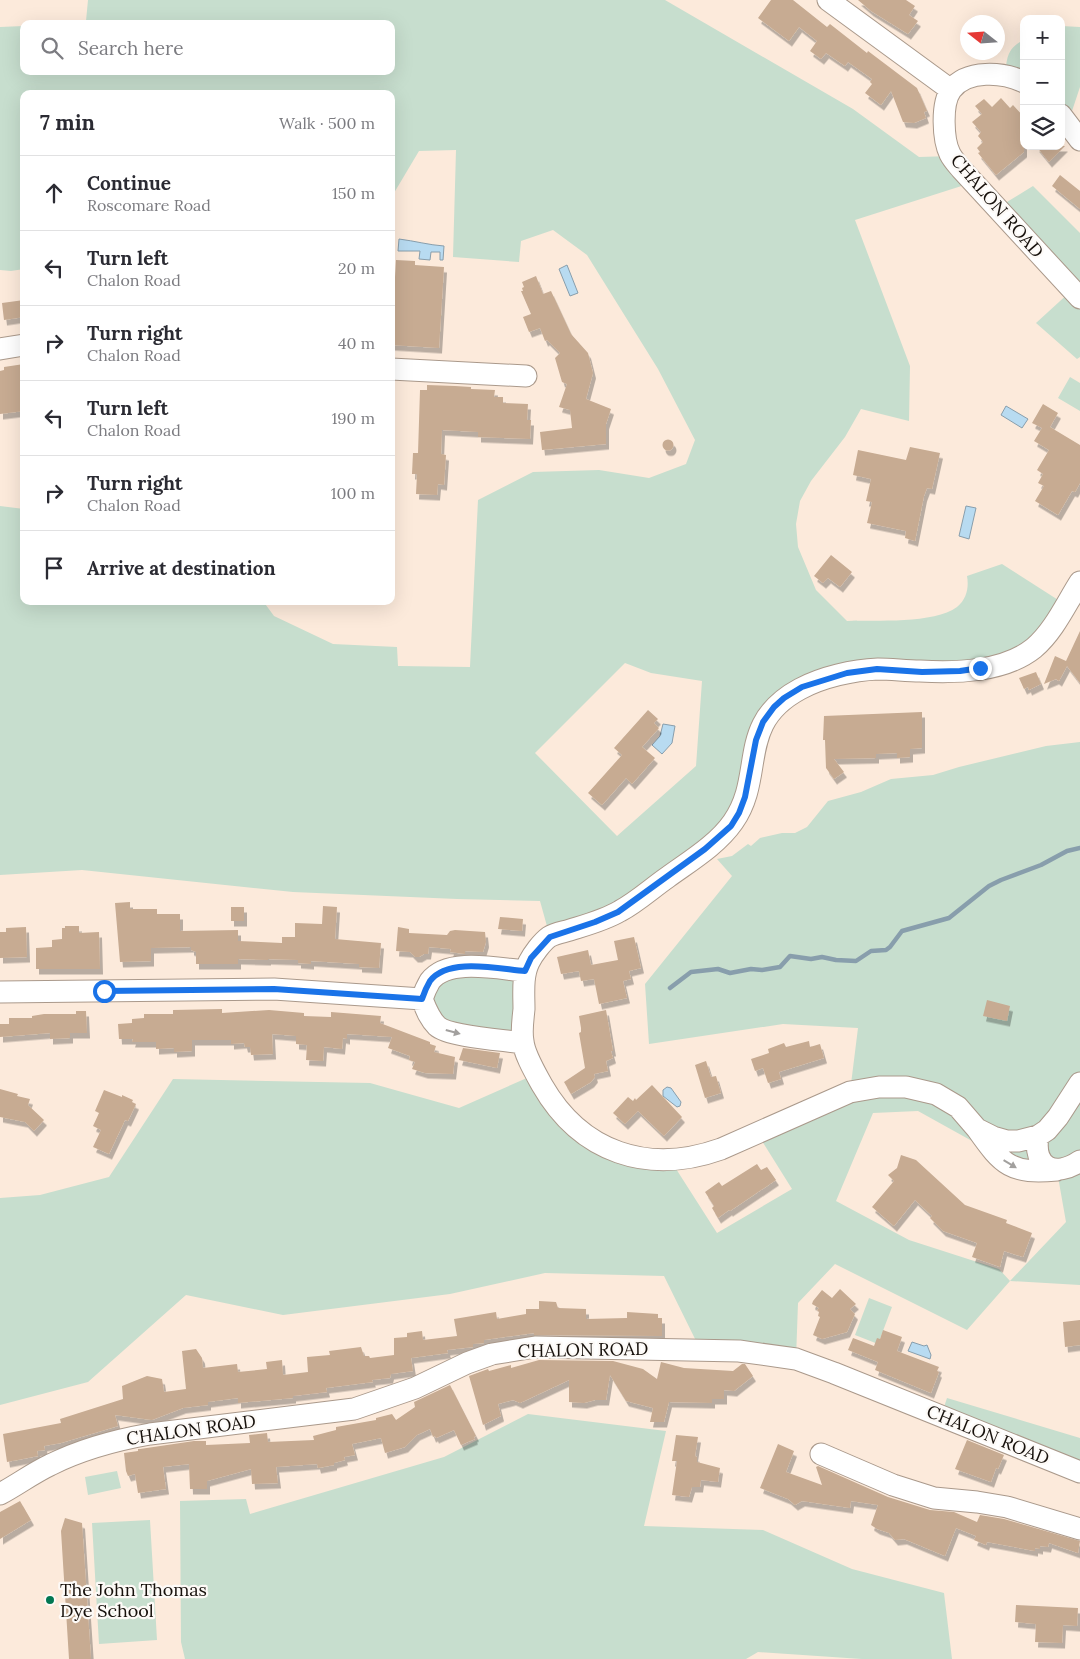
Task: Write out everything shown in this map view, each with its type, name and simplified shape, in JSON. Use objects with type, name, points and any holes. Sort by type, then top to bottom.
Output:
[{"type":"street","points":[[828,0],[951,90],[961,82],[982,76],[1005,75],[1020,81]]},
{"type":"street","name":"CHALON ROAD","points":[[951,90],[945,104],[945,133],[951,156],[1080,298]]},
{"type":"street","points":[[1065,120],[1080,140]]},
{"type":"street","points":[[0,349],[20,346]]},
{"type":"street","points":[[395,369],[526,376]]},
{"type":"street","points":[[1080,582],[1044,637],[1033,648],[1016,658],[1000,664],[960,671],[922,672],[877,669],[847,673],[802,687],[784,698],[774,707],[763,722],[756,740],[745,797],[739,813],[731,826],[705,849],[618,912],[550,937],[531,958],[525,971],[523,1043],[536,1074],[551,1101],[569,1122],[592,1139],[613,1151],[644,1160],[671,1161],[699,1157],[850,1092],[879,1087],[906,1087],[936,1094],[958,1107],[996,1154],[1004,1162],[1016,1168],[1028,1172],[1057,1170],[1073,1166],[1080,1161]]},
{"type":"street","points":[[523,1043],[454,1033],[439,1028],[428,1016],[422,999],[431,980],[446,969],[461,966],[525,971]]},
{"type":"street","points":[[0,992],[274,989],[422,999]]},
{"type":"street","points":[[977,1129],[1007,1141],[1018,1141],[1038,1136],[1047,1130],[1080,1083]]},
{"type":"street","points":[[1038,1136],[1036,1147],[1039,1159],[1044,1165],[1057,1170]]},
{"type":"street","name":"CHALON ROAD","points":[[0,1494],[50,1465],[80,1452],[117,1440],[150,1434],[354,1409],[415,1388],[492,1354],[536,1347],[739,1350],[796,1359],[1080,1472]]},
{"type":"street","points":[[821,1454],[893,1485],[934,1498],[1007,1507],[1080,1529]]},
{"type":"green space","points":[[88,0],[665,0],[853,109],[919,157],[951,156],[974,182],[855,220],[910,366],[909,421],[861,409],[845,437],[811,481],[800,501],[796,524],[798,547],[816,590],[847,621],[920,619],[947,612],[957,607],[965,597],[968,584],[967,576],[1002,564],[1066,605],[1016,658],[877,669],[784,698],[739,813],[636,900],[550,937],[540,901],[293,892],[82,870],[0,875],[0,506],[20,508],[20,605],[266,605],[274,616],[333,644],[397,647],[398,666],[470,667],[478,500],[533,472],[599,470],[649,478],[686,464],[695,440],[658,369],[587,255],[553,230],[521,241],[519,262],[453,257],[456,150],[419,151],[395,191],[395,90],[20,90],[20,270],[0,270],[0,27],[20,26],[20,75],[395,75],[395,20],[86,20]],"holes":[[[625,663],[651,673],[702,681],[696,766],[617,836],[535,753]]]},
{"type":"green space","points":[[1065,26],[1080,27],[1080,87],[1068,123],[1065,120]]},
{"type":"green space","points":[[1020,42],[1020,81],[1005,75],[1009,54]]},
{"type":"green space","points":[[1033,186],[1080,233],[1080,357],[1077,359],[1036,323],[1071,291],[997,208]]},
{"type":"green space","points":[[1070,377],[1080,383],[1080,411],[1058,398]]},
{"type":"green space","points":[[1080,742],[1080,1285],[1010,1281],[967,1330],[835,1264],[798,1303],[796,1359],[700,1349],[664,1276],[545,1273],[450,1294],[283,1315],[186,1295],[88,1382],[0,1405],[0,1198],[40,1195],[109,1177],[173,1079],[370,1083],[459,1108],[536,1074],[592,1139],[671,1161],[717,1233],[792,1189],[757,1133],[850,1092],[858,1028],[783,1024],[649,1044],[645,984],[732,876],[717,859],[732,856],[748,844],[751,846],[760,838],[782,833],[795,833],[807,827],[828,801],[861,792],[891,779],[933,775],[1046,746]],"holes":[[[918,1111],[972,1141],[977,1130],[1028,1172],[1057,1171],[1066,1222],[1010,1281],[999,1269],[909,1240],[836,1201],[873,1113]]]},
{"type":"green space","points":[[525,971],[523,1043],[428,1016],[431,980]]},
{"type":"green space","points":[[869,1298],[892,1307],[878,1344],[855,1335]]},
{"type":"green space","points":[[947,1398],[1080,1438],[1080,1472],[941,1416]]},
{"type":"green space","points":[[528,1414],[666,1431],[644,1526],[763,1530],[852,1569],[944,1593],[952,1659],[862,1659],[758,1652],[746,1659],[185,1659],[181,1642],[180,1501],[246,1499],[250,1514],[444,1457]]},
{"type":"green space","points":[[117,1471],[121,1488],[88,1495],[85,1477]]},
{"type":"green space","points":[[150,1520],[157,1640],[99,1644],[92,1523]]},
{"type":"water","points":[[399,239],[444,246],[443,260],[440,260],[440,252],[431,252],[430,260],[419,259],[420,251],[398,251]]},
{"type":"water","points":[[567,265],[578,293],[570,296],[559,269]]},
{"type":"water","points":[[1006,406],[1028,419],[1022,428],[1001,415]]},
{"type":"water","points":[[966,506],[976,508],[969,539],[959,536]]},
{"type":"water","points":[[663,724],[675,726],[672,743],[662,754],[652,745],[660,736]]},
{"type":"water","points":[[667,1087],[671,1088],[681,1102],[680,1106],[677,1107],[663,1096],[663,1090]]},
{"type":"water","points":[[912,1342],[924,1346],[927,1345],[931,1355],[930,1359],[908,1351]]},
{"type":"building","points":[[771,0],[793,0],[827,27],[830,24],[917,88],[927,111],[924,112],[926,118],[914,123],[903,122],[891,91],[881,105],[865,93],[872,84],[870,82],[872,79],[848,62],[845,66],[826,53],[821,59],[810,51],[817,41],[799,27],[789,41],[758,18]]},
{"type":"building","points":[[858,0],[906,0],[915,6],[909,15],[918,21],[908,34],[871,11]]},
{"type":"building","points":[[1001,98],[1010,108],[1013,105],[1020,113],[1020,150],[1024,150],[996,175],[978,153],[980,152],[977,148],[983,142],[978,136],[981,132],[972,122],[982,114],[975,106],[984,99],[992,107]]},
{"type":"building","points":[[1039,150],[1061,150],[1049,162]]},
{"type":"building","points":[[1060,175],[1080,191],[1080,209],[1052,186]]},
{"type":"building","points":[[396,260],[415,261],[415,265],[444,267],[439,348],[395,345]]},
{"type":"building","points":[[536,276],[543,294],[551,291],[571,334],[588,353],[593,373],[586,399],[611,409],[606,424],[606,444],[542,450],[540,432],[572,428],[570,410],[559,407],[567,384],[562,382],[555,358],[560,353],[547,340],[545,341],[540,328],[529,332],[523,317],[531,314],[521,291],[523,291],[522,288],[524,287],[522,282]]},
{"type":"building","points":[[20,301],[20,318],[4,320],[2,303]]},
{"type":"building","points":[[20,365],[20,412],[0,414],[0,371],[4,370],[4,367]]},
{"type":"building","points":[[427,385],[495,390],[494,397],[503,397],[503,403],[528,404],[527,420],[531,420],[530,439],[478,437],[478,432],[442,430],[441,454],[446,455],[444,485],[438,484],[437,495],[416,494],[417,474],[412,474],[413,453],[418,453],[420,390],[427,390]]},
{"type":"building","points":[[1043,404],[1058,413],[1050,427],[1080,445],[1080,483],[1075,492],[1072,491],[1058,515],[1035,501],[1044,486],[1038,483],[1043,474],[1037,470],[1049,450],[1034,441],[1042,428],[1032,423]]},
{"type":"building","points":[[668,439],[674,445],[668,451],[662,445]]},
{"type":"building","points":[[910,447],[940,453],[932,489],[927,488],[924,496],[915,541],[905,538],[906,531],[867,523],[872,502],[866,501],[871,479],[853,475],[858,450],[906,460]]},
{"type":"building","points":[[831,555],[852,572],[840,587],[828,578],[823,583],[814,576]]},
{"type":"building","points":[[1080,631],[1080,683],[1067,666],[1059,681],[1056,679],[1044,684],[1055,656],[1066,661]]},
{"type":"building","points":[[1036,672],[1041,684],[1029,690],[1028,687],[1024,689],[1019,678]]},
{"type":"building","points":[[648,710],[658,719],[654,723],[659,728],[642,747],[655,758],[632,784],[626,778],[602,805],[588,793],[622,755],[614,748]]},
{"type":"building","points":[[922,712],[922,748],[910,749],[910,757],[897,758],[897,753],[876,754],[876,758],[834,759],[844,772],[834,779],[826,768],[825,740],[823,740],[824,716]]},
{"type":"building","points":[[130,902],[130,909],[157,909],[157,914],[180,914],[180,931],[238,930],[238,941],[282,943],[282,937],[295,937],[295,923],[322,924],[323,906],[337,907],[335,939],[381,943],[379,968],[359,967],[359,964],[311,961],[311,964],[298,963],[298,960],[268,959],[238,959],[238,964],[196,964],[196,952],[191,950],[191,947],[151,948],[151,961],[120,962],[115,903]]},
{"type":"building","points":[[231,907],[244,907],[244,921],[231,921]]},
{"type":"building","points":[[500,917],[523,919],[522,931],[498,929]]},
{"type":"building","points":[[65,926],[79,926],[79,933],[99,932],[100,969],[36,969],[36,948],[52,947],[52,940],[62,939],[62,928],[65,928]]},
{"type":"building","points":[[26,927],[27,957],[0,958],[0,932],[6,932],[6,928]]},
{"type":"building","points":[[398,927],[409,929],[409,933],[447,935],[450,931],[455,930],[485,932],[486,942],[483,952],[465,951],[465,954],[450,952],[451,949],[429,947],[428,954],[415,957],[410,952],[396,951]]},
{"type":"building","points":[[634,937],[641,968],[629,971],[631,979],[623,981],[627,998],[599,1004],[594,979],[581,981],[579,971],[561,974],[557,957],[588,950],[591,965],[618,960],[614,941]]},
{"type":"building","points":[[987,1000],[1010,1006],[1007,1021],[983,1016]]},
{"type":"building","points":[[222,1009],[222,1013],[269,1010],[304,1013],[304,1016],[331,1017],[331,1012],[381,1016],[380,1023],[430,1042],[430,1044],[436,1046],[434,1052],[455,1057],[453,1074],[425,1073],[412,1069],[415,1062],[409,1060],[410,1056],[388,1048],[392,1037],[347,1034],[347,1039],[343,1038],[342,1049],[324,1047],[323,1061],[306,1060],[307,1045],[296,1044],[296,1036],[272,1034],[273,1054],[251,1055],[250,1047],[245,1047],[244,1043],[231,1044],[231,1040],[192,1040],[192,1051],[174,1052],[174,1048],[156,1049],[156,1042],[132,1042],[133,1039],[119,1039],[118,1024],[132,1023],[132,1019],[144,1018],[144,1014],[173,1014],[173,1010]]},
{"type":"building","points":[[606,1010],[613,1051],[611,1051],[613,1058],[606,1061],[608,1071],[594,1074],[595,1077],[591,1082],[571,1094],[564,1082],[585,1068],[579,1033],[581,1028],[579,1016]]},
{"type":"building","points":[[76,1011],[86,1011],[87,1033],[70,1033],[70,1038],[50,1039],[50,1033],[0,1037],[0,1024],[9,1024],[9,1018],[32,1018],[32,1016],[44,1014],[76,1014]]},
{"type":"building","points":[[809,1041],[810,1047],[820,1044],[824,1058],[779,1072],[781,1079],[768,1083],[763,1068],[755,1071],[751,1059],[769,1053],[768,1049],[784,1043],[786,1047]]},
{"type":"building","points":[[463,1048],[500,1053],[497,1068],[459,1060]]},
{"type":"building","points":[[706,1061],[711,1077],[716,1076],[721,1093],[705,1098],[695,1065]]},
{"type":"building","points":[[652,1085],[682,1117],[664,1136],[638,1111],[625,1124],[613,1113],[628,1097],[633,1101],[635,1098],[636,1100]]},
{"type":"building","points":[[0,1089],[30,1099],[28,1105],[44,1120],[34,1131],[25,1122],[0,1117]]},
{"type":"building","points":[[104,1090],[122,1097],[122,1095],[133,1100],[132,1102],[136,1104],[128,1121],[125,1120],[109,1154],[93,1147],[101,1130],[93,1126],[99,1113],[95,1111]]},
{"type":"building","points":[[901,1155],[916,1160],[965,1205],[1007,1220],[1006,1223],[1032,1233],[1023,1257],[1004,1251],[1000,1267],[972,1257],[977,1243],[943,1231],[930,1218],[932,1216],[915,1200],[894,1226],[872,1207],[894,1181],[888,1175],[897,1168]]},
{"type":"building","points":[[757,1164],[761,1170],[767,1167],[776,1180],[718,1218],[712,1208],[714,1206],[705,1192],[719,1182],[722,1186]]},
{"type":"building","points":[[840,1289],[856,1304],[850,1309],[855,1314],[847,1332],[822,1339],[813,1335],[820,1317],[817,1310],[819,1308],[812,1304],[813,1301],[822,1290],[832,1298]]},
{"type":"building","points":[[539,1301],[556,1302],[558,1308],[586,1309],[586,1319],[627,1318],[627,1312],[658,1314],[658,1318],[662,1318],[662,1336],[534,1335],[534,1333],[484,1340],[484,1343],[473,1344],[473,1347],[447,1350],[448,1353],[411,1358],[413,1371],[391,1374],[390,1378],[372,1380],[373,1382],[326,1388],[327,1392],[293,1396],[293,1398],[238,1403],[238,1398],[208,1402],[208,1405],[183,1408],[152,1420],[115,1415],[118,1426],[61,1443],[44,1446],[45,1450],[37,1451],[38,1456],[7,1462],[3,1434],[61,1423],[60,1419],[123,1399],[122,1386],[147,1376],[162,1379],[164,1392],[186,1389],[182,1351],[196,1349],[202,1358],[203,1368],[237,1364],[238,1372],[267,1369],[266,1362],[282,1360],[283,1375],[308,1372],[307,1357],[330,1355],[329,1351],[361,1347],[364,1356],[369,1356],[370,1358],[394,1355],[394,1338],[407,1337],[407,1333],[422,1331],[423,1340],[457,1336],[454,1319],[496,1312],[497,1319],[526,1314],[526,1309],[539,1309]]},
{"type":"building","points":[[1080,1320],[1080,1345],[1065,1347],[1063,1322]]},
{"type":"building","points":[[883,1330],[902,1337],[897,1351],[939,1367],[931,1393],[875,1370],[878,1362],[848,1350],[853,1338],[874,1346],[877,1338],[880,1339]]},
{"type":"building","points":[[539,1360],[613,1361],[643,1369],[657,1379],[661,1362],[684,1368],[733,1371],[742,1364],[745,1364],[753,1376],[734,1391],[724,1390],[724,1399],[712,1399],[712,1403],[669,1402],[664,1422],[650,1422],[653,1408],[626,1401],[610,1375],[606,1400],[584,1403],[569,1402],[569,1380],[520,1403],[513,1400],[498,1404],[501,1416],[483,1425],[469,1376],[488,1369],[489,1371],[511,1365],[511,1368]]},
{"type":"building","points":[[450,1385],[476,1436],[474,1437],[475,1439],[461,1445],[454,1430],[436,1438],[435,1436],[433,1437],[430,1429],[417,1435],[405,1447],[385,1453],[381,1438],[352,1444],[355,1455],[344,1457],[345,1460],[334,1463],[334,1465],[318,1468],[317,1464],[276,1467],[278,1483],[252,1484],[251,1469],[207,1481],[207,1489],[190,1489],[189,1464],[163,1467],[166,1489],[138,1493],[135,1474],[128,1476],[126,1471],[124,1453],[138,1451],[138,1449],[194,1441],[206,1441],[206,1445],[250,1443],[249,1435],[267,1433],[268,1442],[314,1440],[313,1436],[336,1430],[336,1427],[376,1420],[376,1418],[392,1414],[396,1420],[415,1407],[414,1402]]},
{"type":"building","points":[[676,1435],[698,1437],[695,1456],[697,1457],[697,1462],[720,1468],[718,1482],[701,1480],[700,1487],[692,1487],[689,1497],[672,1495],[677,1461],[672,1461]]},
{"type":"building","points":[[967,1440],[1004,1455],[998,1469],[996,1468],[991,1482],[955,1469]]},
{"type":"building","points":[[778,1444],[794,1451],[786,1472],[822,1485],[816,1467],[818,1466],[888,1497],[930,1510],[954,1512],[977,1522],[980,1515],[1004,1519],[1080,1541],[1078,1553],[1049,1543],[1048,1547],[1040,1546],[1040,1549],[1035,1548],[1035,1551],[987,1542],[986,1545],[974,1540],[976,1536],[956,1528],[945,1556],[904,1539],[895,1540],[889,1533],[871,1525],[878,1505],[851,1501],[850,1508],[802,1501],[795,1505],[788,1499],[760,1488]]},
{"type":"building","points":[[20,1501],[31,1520],[0,1539],[0,1512]]},
{"type":"building","points":[[65,1518],[82,1523],[91,1659],[69,1659],[61,1531]]},
{"type":"building","points":[[1016,1605],[1078,1608],[1077,1626],[1063,1625],[1062,1643],[1035,1642],[1036,1624],[1015,1622]]},
{"type":"waterway","points":[[670,988],[691,972],[718,969],[730,973],[751,969],[762,970],[780,967],[790,956],[856,961],[871,951],[886,950],[902,931],[949,918],[989,886],[1041,865],[1067,851],[1080,848]]},
{"type":"place","name":"The John Thomas Dye School","points":[[50,1600]]},
{"type":"route","points":[[104,991],[274,989],[422,999],[431,980],[446,969],[461,966],[525,971],[531,958],[550,937],[618,912],[705,849],[731,826],[739,813],[745,797],[756,740],[763,722],[774,707],[784,698],[802,687],[847,673],[877,669],[922,672],[960,671],[980,668]]}]
